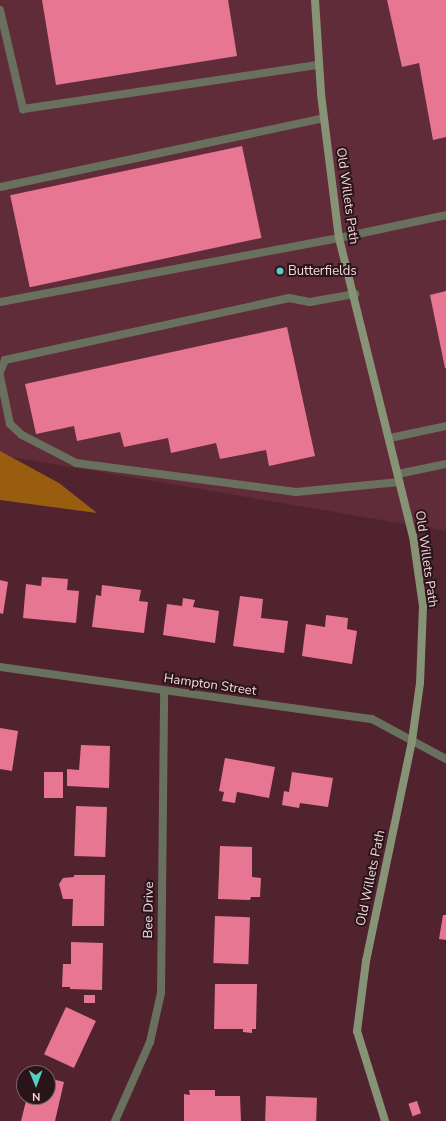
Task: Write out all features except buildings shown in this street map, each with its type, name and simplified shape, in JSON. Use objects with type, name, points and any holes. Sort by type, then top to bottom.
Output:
[{"type":"main road","name":"Old Willets Path","points":[[315,0],[324,118],[340,238],[414,536],[423,606],[420,683],[412,741],[366,961],[357,1031],[385,1121]]},
{"type":"street","points":[[0,10],[23,109],[319,65]]},
{"type":"street","points":[[0,187],[324,118]]},
{"type":"street","points":[[0,302],[340,238],[446,215]]},
{"type":"street","points":[[0,372],[5,360],[13,358],[289,298],[310,302],[355,294]]},
{"type":"street","points":[[0,376],[10,424],[22,435],[76,463],[296,492],[399,478],[446,464]]},
{"type":"street","points":[[390,438],[446,426]]},
{"type":"street","name":"Hampton Street","points":[[0,667],[372,719],[446,759]]},
{"type":"street","name":"Bee Drive","points":[[115,1121],[150,1042],[161,993],[164,691]]},
{"type":"shaded area","points":[[0,0],[446,0],[446,531],[0,455]]},
{"type":"shaded area","points":[[0,451],[59,483],[97,513],[0,500]]},
{"type":"place","name":"Butterfields","points":[[280,271]]}]
